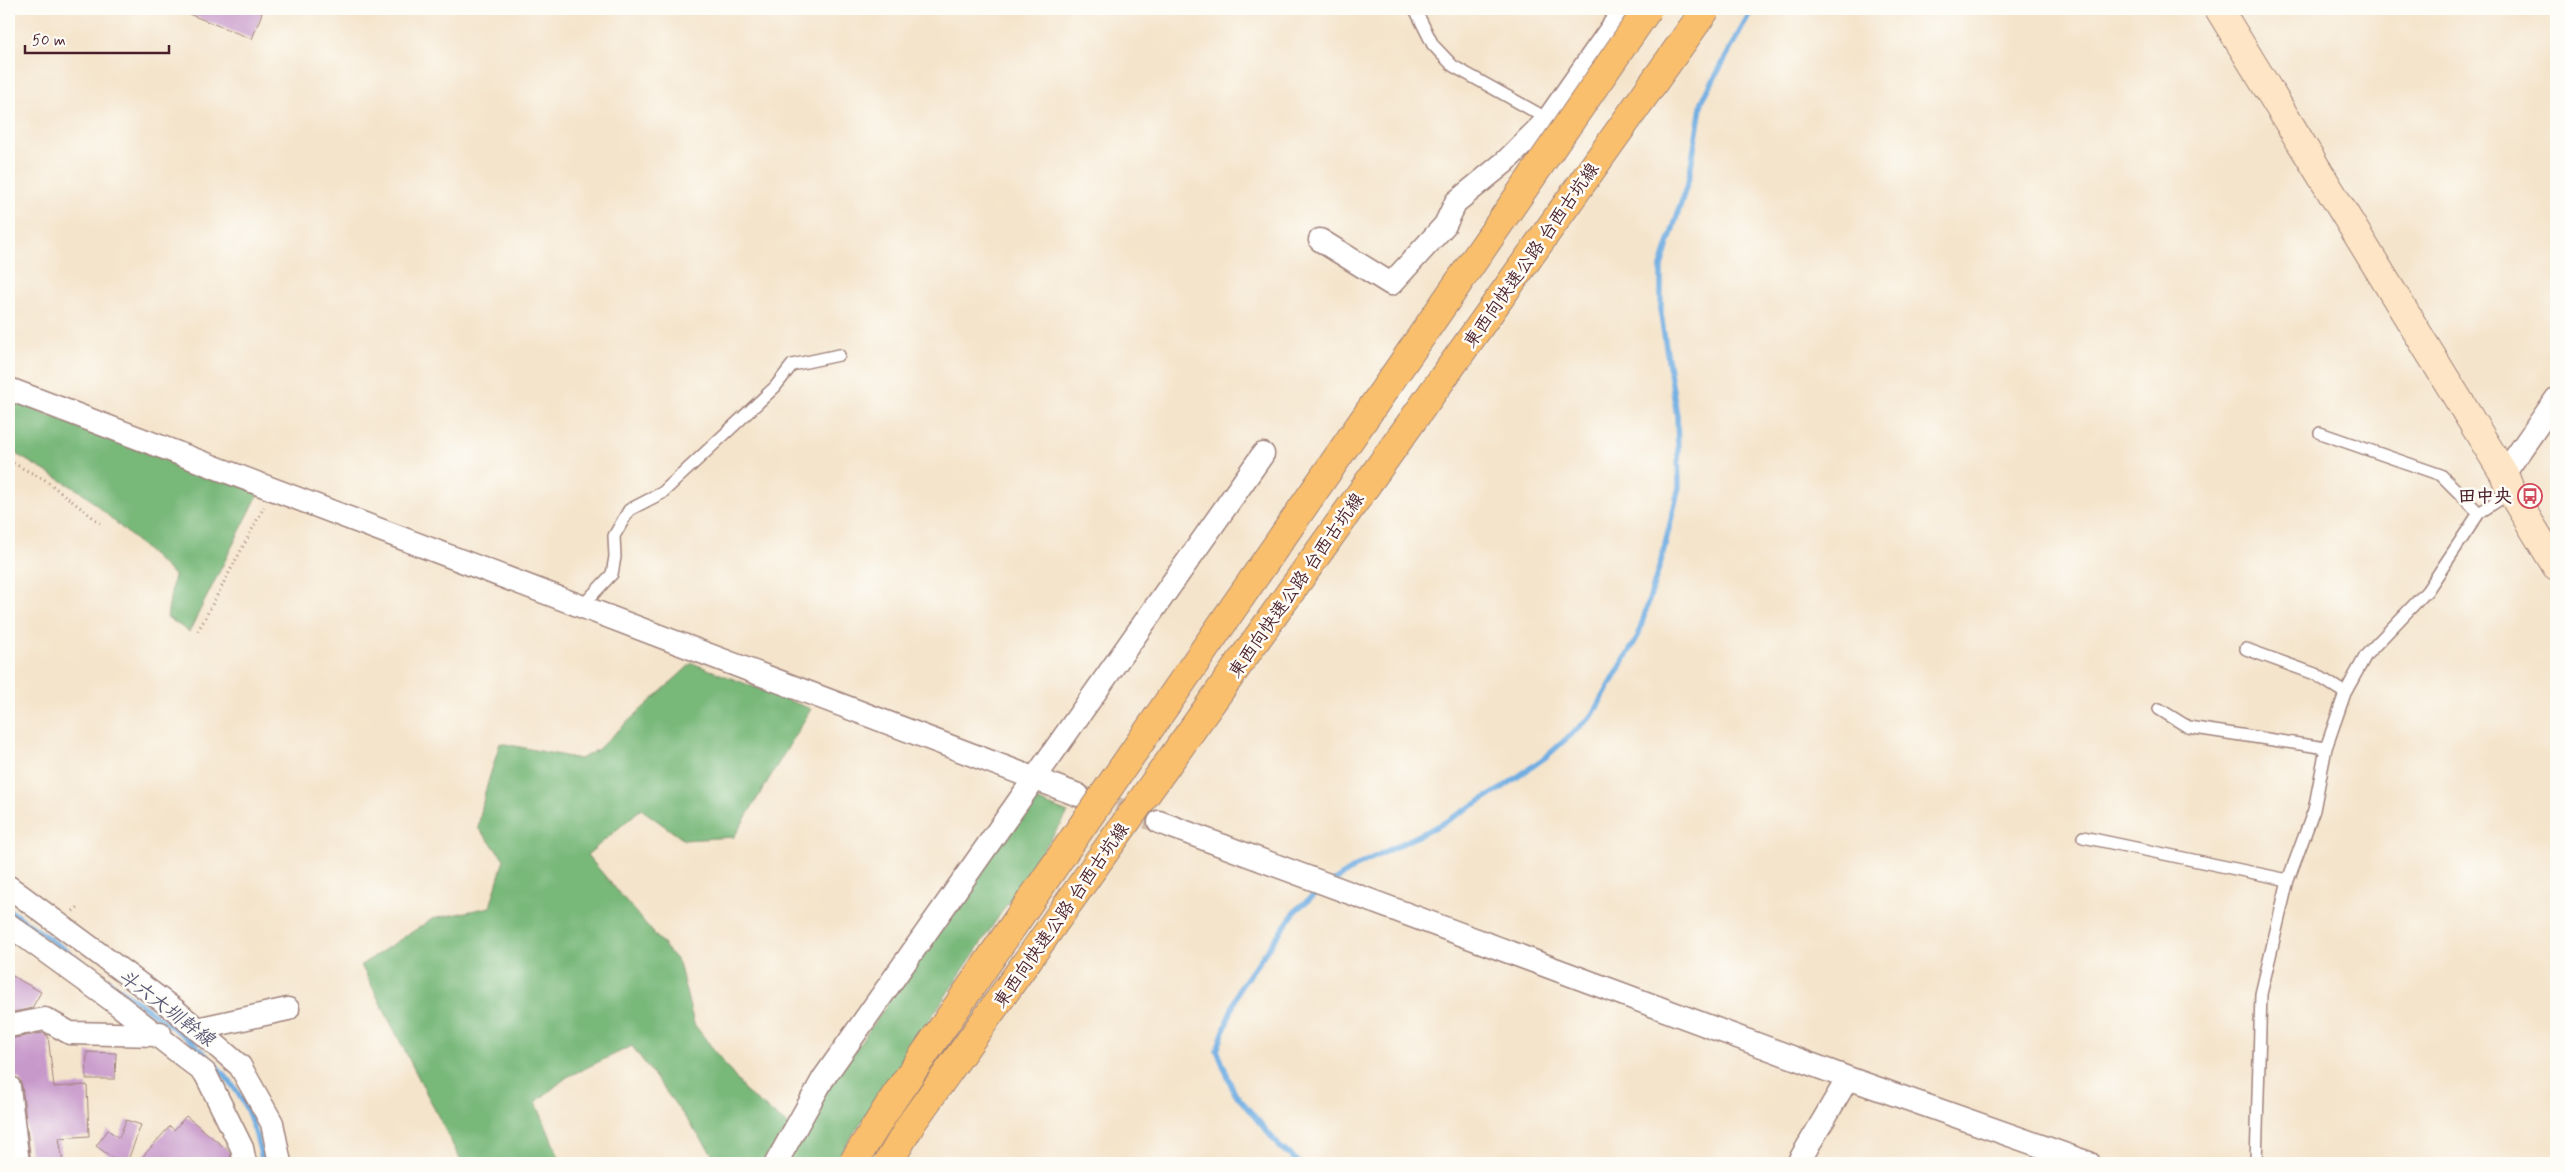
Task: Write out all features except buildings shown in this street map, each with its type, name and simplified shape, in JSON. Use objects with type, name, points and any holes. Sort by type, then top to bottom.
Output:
[{"type":"highway","name":"東西向快速公路 台西古坑線","points":[[853,1163],[897,1094],[1648,9]]},
{"type":"highway","name":"東西向快速公路 台西古坑線","points":[[888,1163],[914,1121],[1706,9]]},
{"type":"street","points":[[1320,240],[1391,284],[1445,225],[1456,202],[1505,162],[1548,119],[1625,9]]},
{"type":"street","points":[[2219,9],[2508,483],[2556,566]]},
{"type":"street","points":[[9,389],[1078,795]]},
{"type":"street","points":[[2508,483],[2556,399]]},
{"type":"street","points":[[776,1163],[823,1079],[1263,454]]},
{"type":"street","points":[[1159,822],[1848,1078],[2086,1163]]},
{"type":"street","points":[[9,887],[174,1010],[240,1066],[272,1123],[280,1163]]},
{"type":"street","points":[[9,925],[158,1035],[205,1073],[242,1148],[245,1163]]},
{"type":"street","points":[[197,1029],[288,1009]]},
{"type":"street","points":[[158,1035],[174,1010]]},
{"type":"street","points":[[9,1026],[45,1019],[70,1033],[158,1035]]},
{"type":"street","points":[[1798,1163],[1848,1078]]},
{"type":"street","points":[[9,1087],[18,1163]]},
{"type":"lane","points":[[1415,9],[1433,44],[1453,66],[1548,119]]},
{"type":"lane","points":[[582,606],[612,574],[615,557],[614,536],[629,510],[662,493],[775,387],[792,364],[839,355]]},
{"type":"lane","points":[[2320,433],[2442,475],[2479,513]]},
{"type":"lane","points":[[2256,1163],[2261,994],[2288,880],[2314,810],[2326,748],[2345,693],[2366,656],[2427,591],[2479,513],[2508,483]]},
{"type":"lane","points":[[2246,649],[2316,674],[2345,693]]},
{"type":"lane","points":[[2159,709],[2188,727],[2326,748]]},
{"type":"lane","points":[[2083,837],[2288,880]]},
{"type":"path","points":[[9,461],[45,480],[100,523]]},
{"type":"path","points":[[198,631],[274,489]]},
{"type":"green space","points":[[9,400],[259,493],[189,632],[167,617],[174,575],[83,493],[9,450]]},
{"type":"green space","points":[[692,663],[811,709],[734,837],[684,840],[641,809],[587,855],[679,963],[694,1024],[747,1093],[789,1126],[766,1163],[719,1163],[632,1046],[567,1077],[536,1102],[561,1163],[462,1163],[361,965],[432,919],[490,907],[504,859],[478,828],[485,792],[500,743],[580,759],[597,750]]},
{"type":"green space","points":[[1031,798],[1068,813],[834,1163],[786,1163],[826,1092]]},
{"type":"waterway","points":[[1334,881],[1362,863],[1440,825],[1502,788],[1547,756],[1592,716],[1638,636],[1661,561],[1679,487],[1677,416],[1661,315],[1661,266],[1689,178],[1702,101],[1752,9]]},
{"type":"waterway","points":[[1300,1163],[1280,1147],[1234,1092],[1217,1050],[1239,989],[1297,909],[1322,889]]},
{"type":"waterway","name":"斗六大圳幹線","points":[[9,910],[189,1039],[205,1054],[229,1081],[246,1108],[258,1141],[263,1163]]},
{"type":"tunnel","points":[[1084,797],[1159,822]]},
{"type":"place","name":"田中央","points":[[2530,496]]}]
